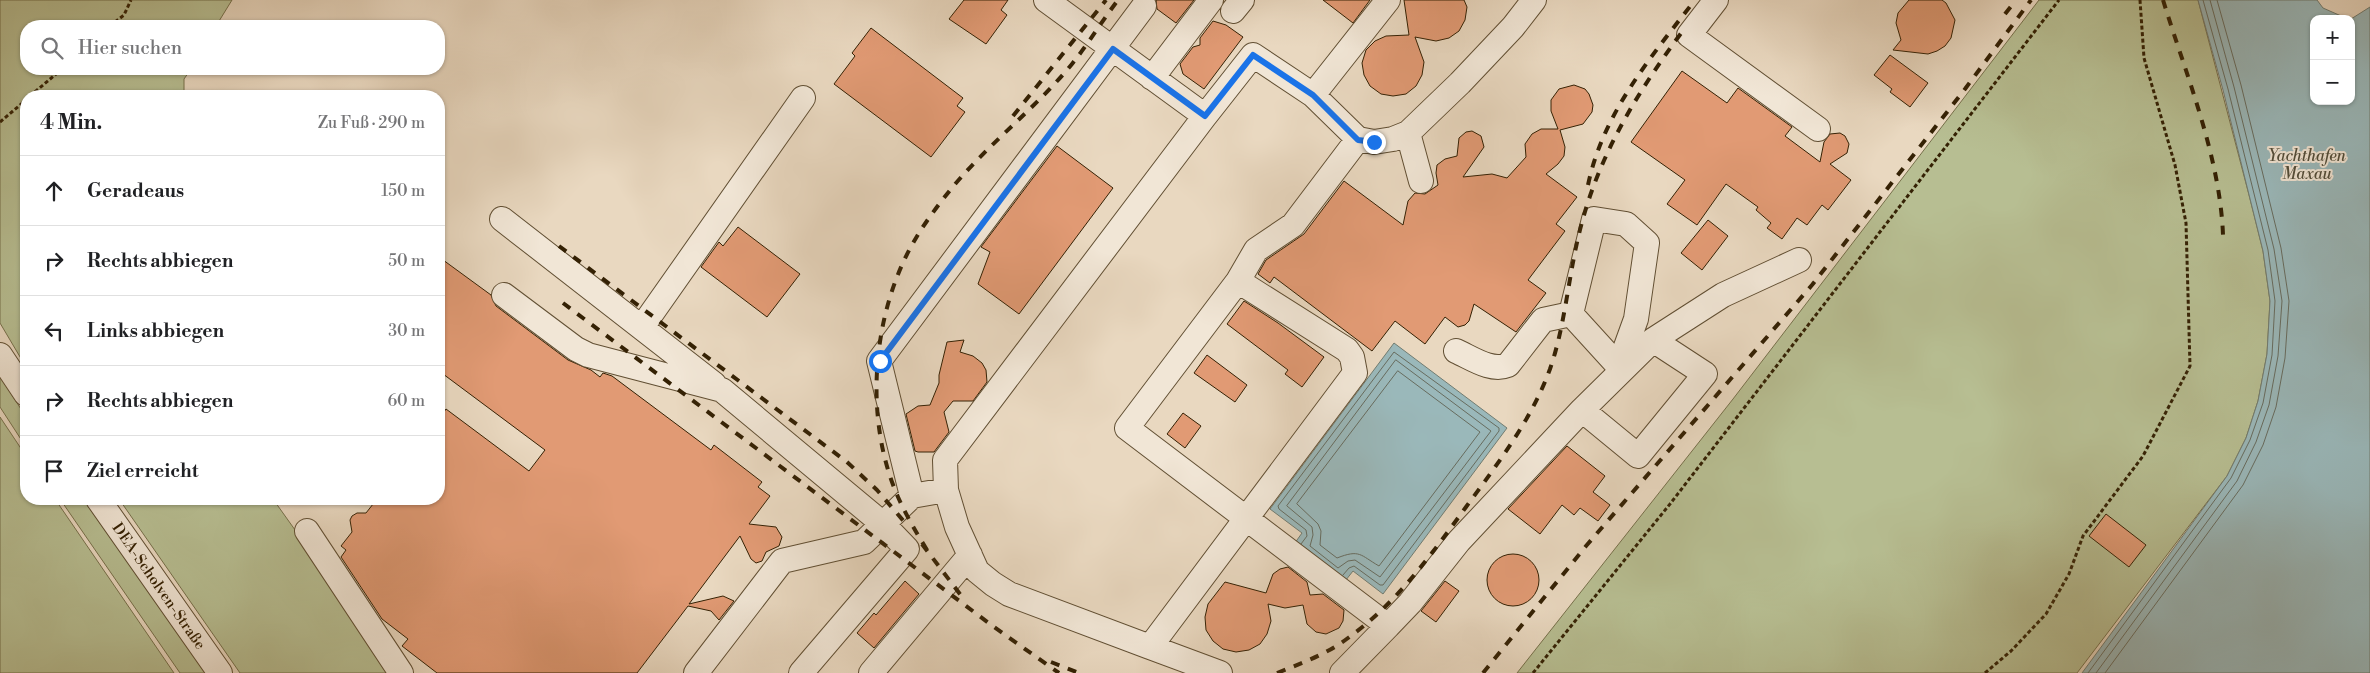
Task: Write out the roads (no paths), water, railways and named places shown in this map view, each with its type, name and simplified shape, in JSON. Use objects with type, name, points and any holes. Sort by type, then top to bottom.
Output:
[{"type":"street","points":[[1046,0],[1205,116]]},
{"type":"street","points":[[1152,78],[1211,0]]},
{"type":"street","points":[[1313,95],[1388,0]]},
{"type":"street","points":[[1220,673],[1009,594],[993,584],[977,570],[957,527],[946,490],[946,460],[1253,55],[1313,95],[1358,140],[1374,142],[1393,139],[1408,132],[1460,83],[1513,28],[1534,0]]},
{"type":"street","points":[[1716,0],[1689,35],[1818,129]]},
{"type":"street","points":[[912,496],[880,361],[1144,6]]},
{"type":"street","points":[[642,327],[803,98]]},
{"type":"street","points":[[1408,132],[1422,181]]},
{"type":"street","points":[[1358,140],[1294,224],[1256,250],[1238,281],[1126,428],[1388,626]]},
{"type":"street","points":[[502,219],[722,390],[883,524],[907,549],[800,673]]},
{"type":"street","points":[[1571,314],[1594,220],[1626,224],[1647,243],[1636,319],[1621,368]]},
{"type":"street","points":[[1342,673],[1410,603],[1459,541],[1621,368],[1653,340],[1723,295],[1800,260]]},
{"type":"street","points":[[1150,647],[1354,372],[1352,357],[1347,350],[1238,281]]},
{"type":"street","points":[[504,295],[576,349],[588,354],[722,390]]},
{"type":"street","points":[[1571,314],[1621,368]]},
{"type":"street","points":[[1456,351],[1492,367],[1502,367],[1508,365],[1544,320],[1571,314]]},
{"type":"street","points":[[1582,410],[1638,456],[1705,374],[1653,340]]},
{"type":"street","points":[[0,355],[20,385]]},
{"type":"street","points":[[696,673],[782,561],[864,542],[912,496],[946,490]]},
{"type":"street","name":"DEA-Scholven-Straße","points":[[102,505],[220,673]]},
{"type":"street","points":[[307,530],[401,673]]},
{"type":"street","points":[[871,673],[970,555]]},
{"type":"water","name":"Yachthafen Maxau","points":[[2198,0],[2317,0],[2323,8],[2339,15],[2310,15],[2310,105],[2355,105],[2355,16],[2370,7],[2370,673],[2082,673],[2227,476],[2246,438],[2258,401],[2267,354],[2270,301],[2263,251],[2223,90]]},
{"type":"water","points":[[1394,343],[1507,428],[1383,594],[1353,571],[1342,585],[1292,547],[1302,533],[1270,509]]},
{"type":"railway","points":[[1013,116],[1106,0]]},
{"type":"railway","points":[[927,550],[911,524],[898,497],[887,466],[880,433],[877,400],[877,365],[882,331],[890,298],[901,267],[928,219],[965,173],[1043,96],[1072,64],[1118,0]]},
{"type":"railway","points":[[1588,185],[1595,159],[1617,110],[1646,65],[1695,0]]},
{"type":"railway","points":[[2005,14],[2016,0]]},
{"type":"railway","points":[[1483,673],[1586,546],[1812,285],[1965,89],[2031,0]]},
{"type":"railway","points":[[2163,0],[2209,146],[2221,205],[2223,235]]},
{"type":"railway","points":[[1277,673],[1332,649],[1366,624],[1398,594],[1453,525],[1524,424],[1542,388],[1555,353],[1579,234],[1596,179],[1607,153],[1634,103],[1682,32]]},
{"type":"railway","points":[[559,246],[847,462],[877,490],[907,525]]},
{"type":"railway","points":[[563,303],[994,627],[1059,673]]},
{"type":"railway","points":[[922,544],[963,598]]},
{"type":"railway","points":[[1051,662],[1079,673]]}]
